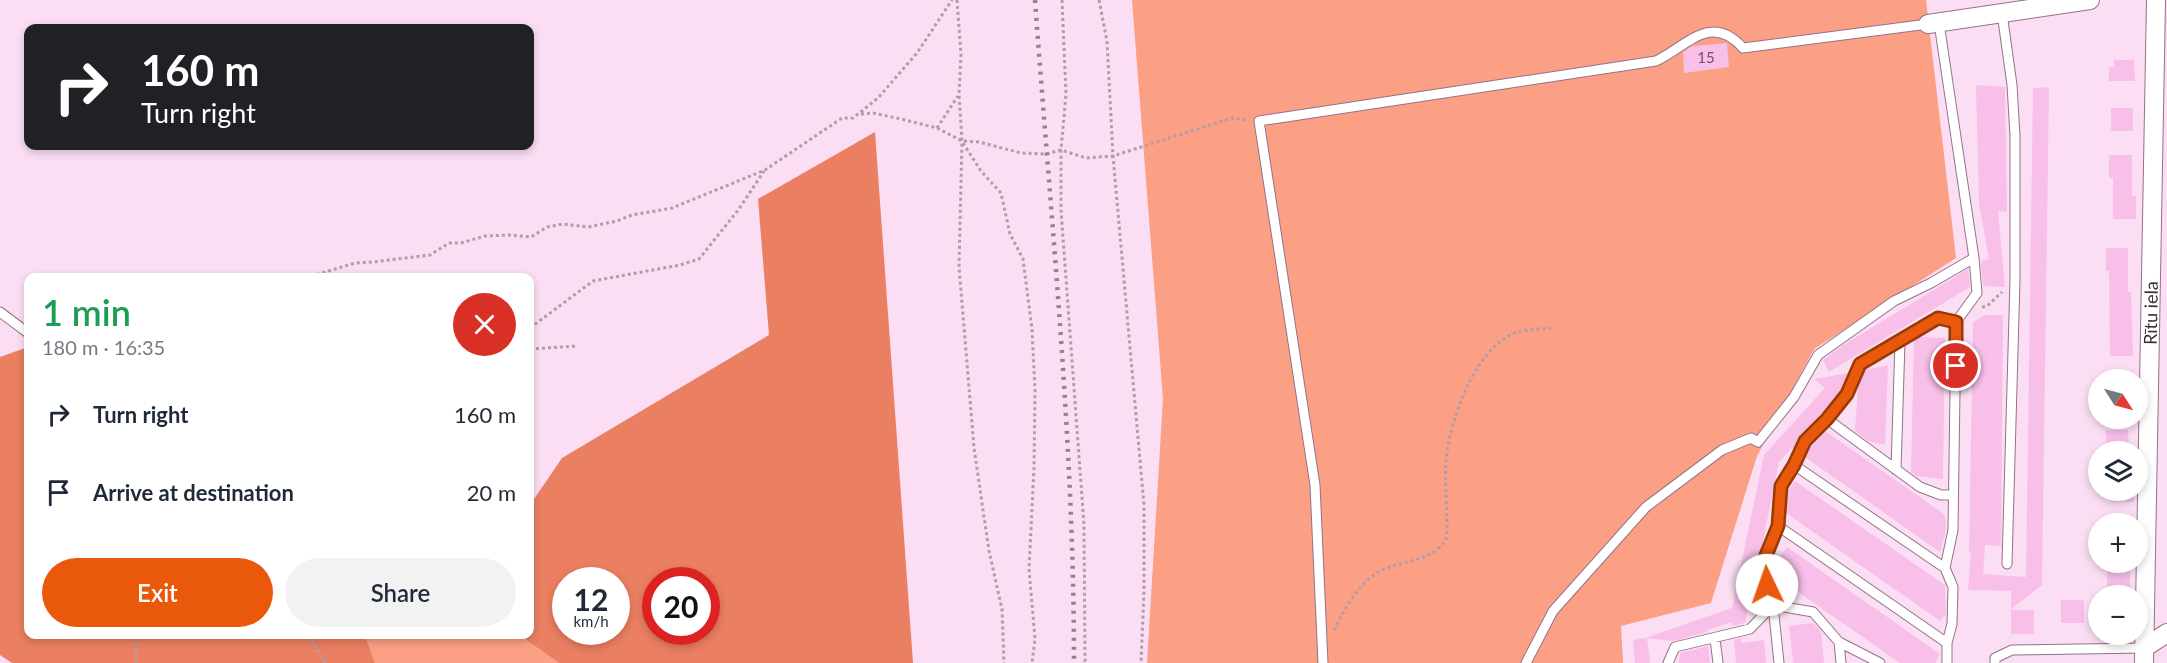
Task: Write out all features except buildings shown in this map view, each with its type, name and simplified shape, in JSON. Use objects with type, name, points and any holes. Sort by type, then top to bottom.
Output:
[{"type":"street","points":[[1934,23],[2050,3],[2090,0]]},
{"type":"street","name":"Rītu iela","points":[[2144,655],[2156,0]]},
{"type":"street","points":[[2144,655],[2167,633]]},
{"type":"lane","points":[[2002,13],[2012,85],[2015,136],[2015,280],[2007,564]]},
{"type":"lane","points":[[1322,658],[1315,485],[1259,121],[1656,61],[1700,34],[1710,32],[1724,33],[1735,39],[1743,48],[1934,23],[1974,258],[1977,293],[1956,322],[1953,530],[1945,568]]},
{"type":"lane","points":[[1526,663],[1553,611],[1646,507],[1722,450],[1751,438],[1758,442],[1794,397],[1818,355],[1894,301],[1931,284],[1974,258]]},
{"type":"lane","points":[[0,312],[24,330]]},
{"type":"lane","points":[[1779,663],[1773,606],[1762,565],[1778,526],[1781,486],[1805,441],[1847,394],[1860,364],[1938,318],[1956,322]]},
{"type":"lane","points":[[1896,470],[1900,341]]},
{"type":"lane","points":[[1827,419],[1920,488],[1941,495],[1953,495]]},
{"type":"lane","points":[[1794,465],[1945,568],[1953,587],[1952,624],[1947,643],[1947,663]]},
{"type":"lane","points":[[1778,526],[1947,643]]},
{"type":"lane","points":[[1668,663],[1675,647],[1750,629],[1773,606],[1813,612],[1839,642],[1880,663]]},
{"type":"lane","points":[[1715,639],[1718,663]]},
{"type":"lane","points":[[1839,642],[1841,663]]},
{"type":"lane","points":[[1995,663],[1995,658],[2012,650],[2144,655]]},
{"type":"path","points":[[321,273],[355,262],[430,255],[449,243],[461,243],[485,236],[508,234],[531,237],[547,227],[563,224],[588,227],[617,221],[632,215],[672,208],[765,170],[842,118],[853,118],[860,114],[878,99],[916,53],[952,0]]},
{"type":"path","points":[[957,0],[961,55],[959,94],[962,141],[959,267],[974,448],[989,551],[1002,609],[1004,663]]},
{"type":"path","points":[[1062,0],[1066,94],[1061,150],[1061,210],[1084,525],[1084,663]]},
{"type":"path","points":[[1099,0],[1107,41],[1113,156],[1144,505],[1141,663]]},
{"type":"path","points":[[937,128],[959,94]]},
{"type":"path","points":[[860,114],[873,113],[937,128],[962,141],[979,142],[1021,153],[1046,154],[1061,150],[1086,158],[1113,156],[1232,118],[1259,121]]},
{"type":"path","points":[[962,141],[981,171],[1001,193],[1010,234],[1023,259],[1032,329],[1035,391],[1029,569],[1035,639],[1032,663]]},
{"type":"path","points":[[534,325],[593,281],[680,265],[699,259],[739,209],[765,170]]},
{"type":"path","points":[[1965,310],[1987,306],[2015,280]]},
{"type":"path","points":[[1322,658],[1345,609],[1362,587],[1383,570],[1440,549],[1446,539],[1447,452],[1459,406],[1474,373],[1495,346],[1518,332],[1555,328]]},
{"type":"path","points":[[534,350],[577,346]]},
{"type":"path","points":[[136,639],[136,663]]},
{"type":"path","points":[[312,639],[325,663]]},
{"type":"shaded area","points":[[1132,0],[1926,0],[1956,258],[1814,349],[1757,456],[1711,603],[1621,626],[1623,663],[1147,663],[1163,399]]},
{"type":"shaded area","points":[[875,132],[913,663],[559,663],[525,639],[534,639],[534,499],[562,458],[769,335],[758,199]]},
{"type":"shaded area","points":[[24,348],[24,639],[366,639],[375,663],[12,663],[0,655],[0,357]]},
{"type":"shaded area","points":[[366,639],[525,639],[559,663],[375,663]]},
{"type":"railway","points":[[1035,0],[1066,415],[1074,663]]},
{"type":"route","points":[[1767,585],[1762,565],[1778,526],[1781,486],[1805,441],[1847,394],[1860,364],[1938,318],[1956,322],[1956,366]]}]
